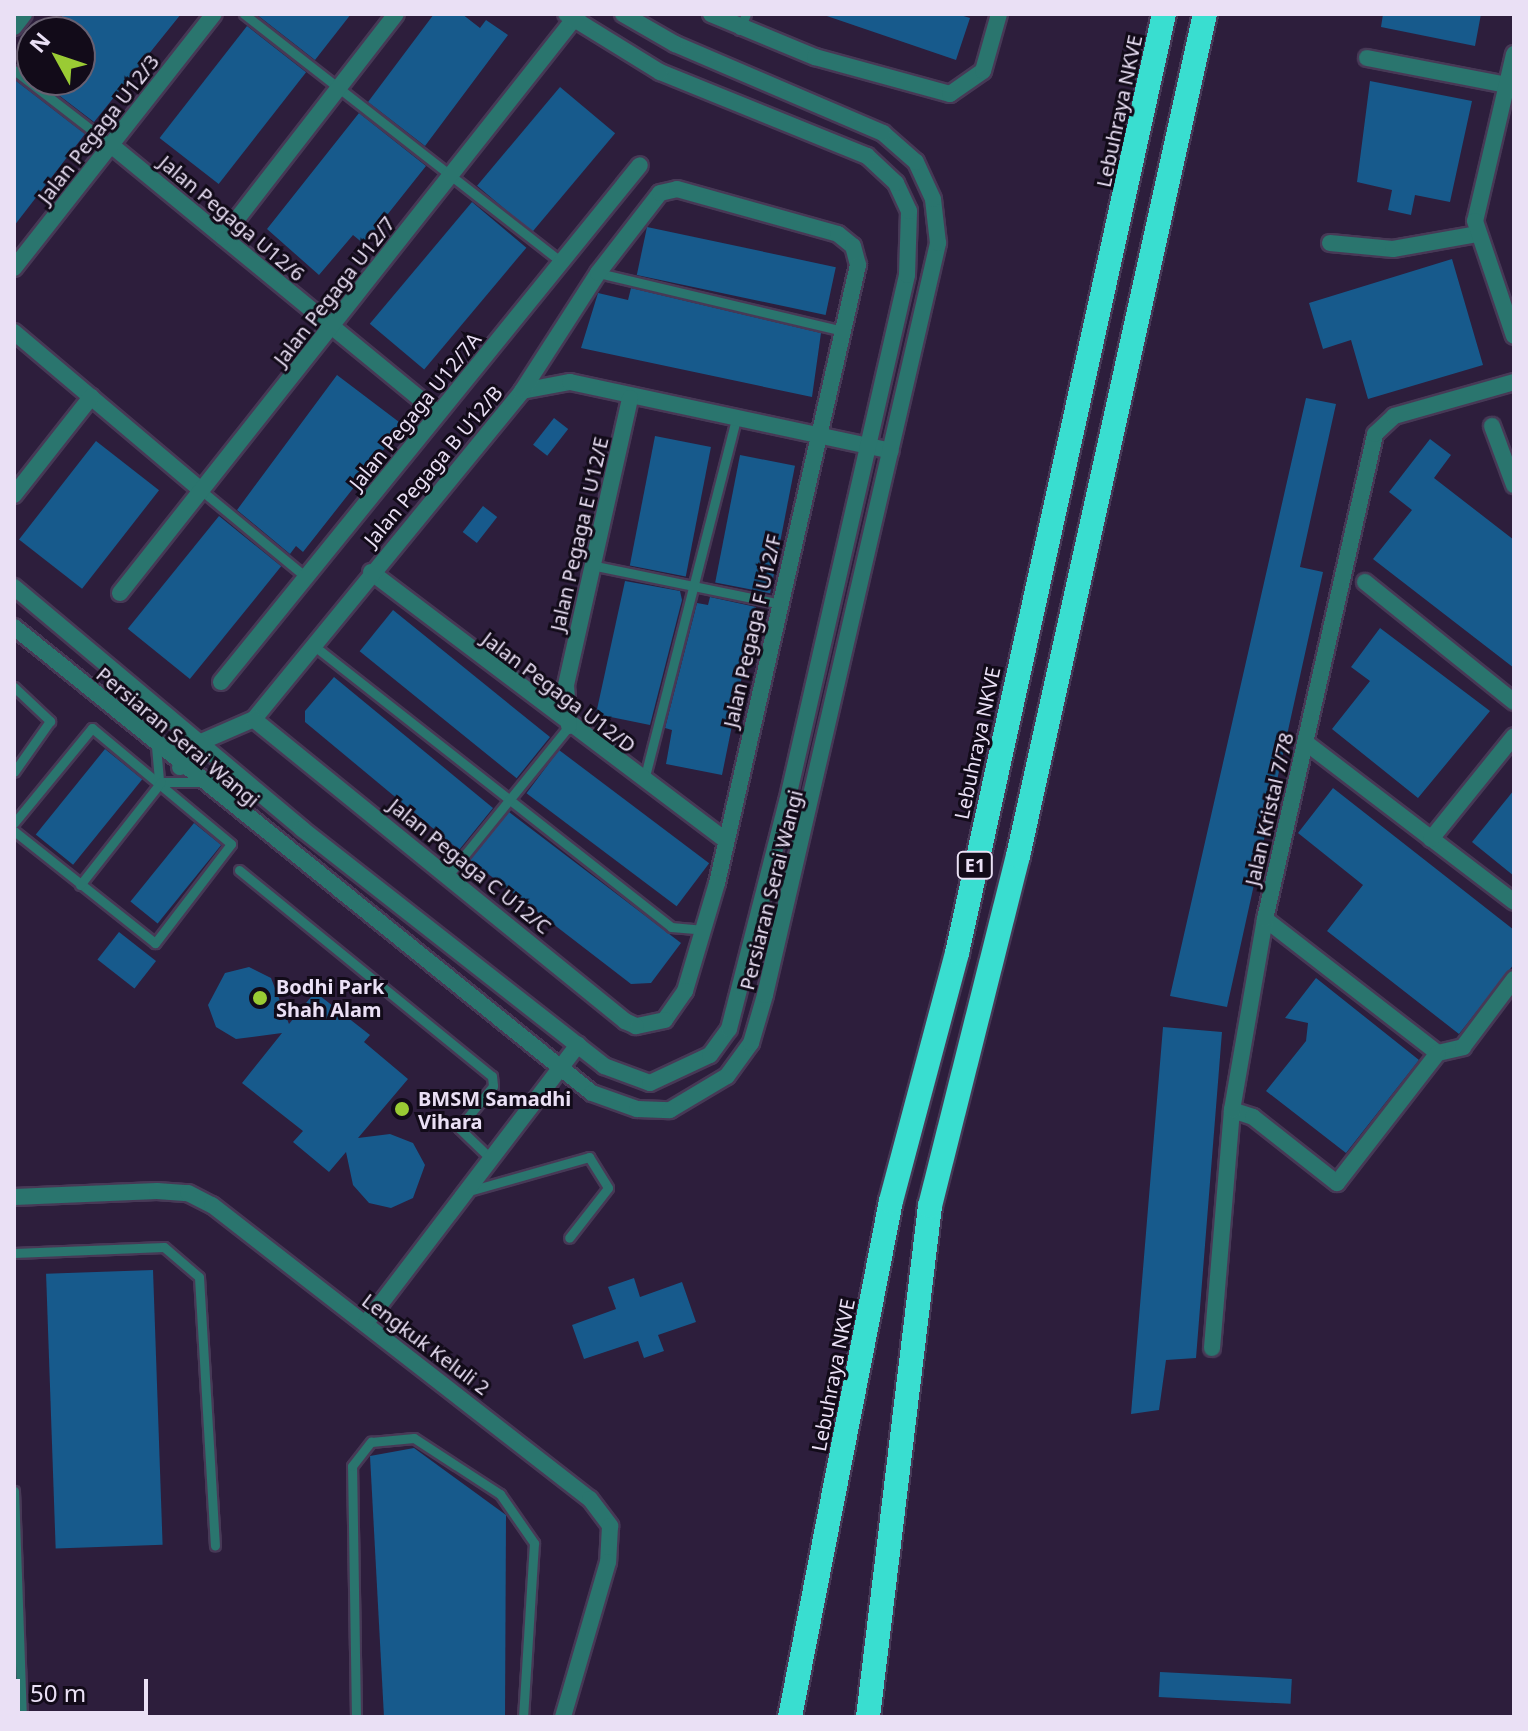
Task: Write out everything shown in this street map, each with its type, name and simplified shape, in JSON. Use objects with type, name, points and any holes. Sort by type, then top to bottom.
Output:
[{"type":"highway","name":"Lebuhraya NKVE","points":[[790,1717],[891,1201],[957,953],[1164,14]]},
{"type":"highway","name":"E1","points":[[868,1717],[930,1206],[1018,856],[1205,14]]},
{"type":"street","points":[[14,27],[24,14]]},
{"type":"street","name":"Jalan Pegaga U12/3","points":[[14,268],[214,14]]},
{"type":"street","points":[[223,237],[396,14]]},
{"type":"street","name":"Persiaran Serai Wangi","points":[[14,627],[180,767],[560,1068],[615,1103],[670,1110],[727,1076],[751,1043],[813,807],[938,243],[933,199],[916,162],[873,128],[675,44],[623,14]]},
{"type":"street","points":[[711,14],[950,94],[983,71],[998,19]]},
{"type":"street","name":"Persiaran Serai Wangi","points":[[14,587],[201,742],[604,1066],[650,1083],[690,1070],[729,1029],[912,240],[896,183],[843,142],[739,108],[573,16]]},
{"type":"street","name":"Jalan Pegaga U12/7","points":[[120,593],[451,176],[573,16]]},
{"type":"street","points":[[1514,54],[1476,204],[1477,234],[1514,336]]},
{"type":"street","points":[[1367,58],[1507,85]]},
{"type":"street","name":"Jalan Pegaga U12/6","points":[[111,145],[438,414]]},
{"type":"street","name":"Jalan Pegaga U12/7A","points":[[221,682],[640,165]]},
{"type":"street","name":"Jalan Pegaga F U12/F","points":[[598,273],[668,190],[838,234],[853,246],[858,265],[840,330],[781,604],[704,930],[685,991],[665,1020]]},
{"type":"street","points":[[1330,243],[1393,249],[1477,234]]},
{"type":"street","points":[[522,391],[598,273]]},
{"type":"street","points":[[14,332],[202,491]]},
{"type":"street","name":"Jalan Pegaga B U12/B","points":[[201,742],[254,719],[371,572],[522,391],[570,382],[816,438],[891,451]]},
{"type":"street","name":"Jalan Kristal 7/78","points":[[1212,1348],[1232,1110],[1265,919],[1375,434],[1394,416],[1514,382]]},
{"type":"street","points":[[14,495],[91,397]]},
{"type":"street","name":"Jalan Pegaga E U12/E","points":[[569,726],[566,685],[630,398]]},
{"type":"street","points":[[1492,426],[1514,485]]},
{"type":"street","name":"Jalan Pegaga U12/D","points":[[371,572],[569,726],[725,840]]},
{"type":"street","points":[[1365,582],[1514,702]]},
{"type":"street","name":"Jalan Pegaga C U12/C","points":[[254,719],[450,873],[625,1021],[636,1026],[665,1020]]},
{"type":"street","points":[[1431,839],[1514,736]]},
{"type":"street","points":[[180,767],[201,742]]},
{"type":"street","points":[[1305,742],[1514,902]]},
{"type":"street","points":[[1265,919],[1438,1053]]},
{"type":"street","points":[[1232,1110],[1253,1117],[1337,1183],[1438,1053],[1463,1047],[1514,979]]},
{"type":"street","points":[[366,1323],[578,1045]]},
{"type":"street","name":"Lengkuk Keluli 2","points":[[14,1197],[188,1193],[366,1323],[548,1463],[606,1518],[608,1562],[563,1717]]},
{"type":"lane","points":[[244,14],[561,262]]},
{"type":"lane","points":[[14,70],[111,145]]},
{"type":"lane","points":[[598,273],[840,330]]},
{"type":"lane","points":[[644,781],[736,419]]},
{"type":"lane","points":[[202,491],[306,577]]},
{"type":"lane","points":[[591,565],[691,588],[781,604]]},
{"type":"lane","points":[[313,645],[671,927],[704,930]]},
{"type":"lane","points":[[14,687],[50,721],[14,772]]},
{"type":"lane","points":[[450,873],[569,726]]},
{"type":"lane","points":[[14,823],[88,728],[161,782],[231,844],[162,940],[151,942],[14,831]]},
{"type":"lane","points":[[80,885],[161,782],[156,746]]},
{"type":"lane","points":[[161,782],[199,782]]},
{"type":"lane","points":[[239,870],[492,1076],[493,1086],[459,1128],[491,1159]]},
{"type":"lane","points":[[465,1192],[589,1157],[608,1188],[569,1238]]},
{"type":"lane","points":[[14,1253],[164,1247],[199,1277],[215,1546]]},
{"type":"lane","points":[[356,1717],[352,1466],[355,1452],[371,1442],[414,1438],[500,1494],[534,1543],[523,1717]]},
{"type":"lane","points":[[14,1491],[22,1717]]},
{"type":"building","points":[[181,14],[94,122],[60,96],[96,96],[96,16],[62,16]]},
{"type":"building","points":[[256,14],[351,14],[315,60]]},
{"type":"building","points":[[434,14],[462,14],[480,28],[486,20],[508,35],[425,146],[368,102]]},
{"type":"building","points":[[821,14],[957,14],[970,18],[956,60]]},
{"type":"building","points":[[1383,14],[1481,14],[1475,46],[1381,27]]},
{"type":"building","points":[[247,26],[306,72],[219,184],[160,138]]},
{"type":"building","points":[[14,81],[16,96],[36,96],[85,134],[14,226]]},
{"type":"building","points":[[1370,81],[1472,101],[1450,202],[1415,195],[1411,215],[1388,210],[1392,190],[1357,182]]},
{"type":"building","points":[[560,87],[615,133],[532,232],[477,186]]},
{"type":"building","points":[[359,113],[426,166],[364,244],[353,235],[319,275],[267,229]]},
{"type":"building","points":[[472,202],[526,248],[424,369],[370,324]]},
{"type":"building","points":[[647,227],[836,267],[826,315],[637,275]]},
{"type":"building","points":[[1452,259],[1483,365],[1368,399],[1351,340],[1323,349],[1309,303]]},
{"type":"building","points":[[631,288],[821,333],[812,397],[581,348],[598,293],[628,300]]},
{"type":"building","points":[[337,375],[403,425],[303,552],[296,546],[290,554],[237,510]]},
{"type":"building","points":[[1306,398],[1336,404],[1300,567],[1323,572],[1227,1007],[1170,996]]},
{"type":"building","points":[[554,418],[568,429],[547,456],[533,445]]},
{"type":"building","points":[[655,436],[711,447],[686,576],[630,566]]},
{"type":"building","points":[[1430,439],[1451,455],[1434,478],[1514,540],[1514,668],[1373,559],[1412,510],[1389,492]]},
{"type":"building","points":[[96,441],[159,490],[82,589],[19,540]]},
{"type":"building","points":[[740,455],[795,466],[770,593],[715,583]]},
{"type":"building","points":[[483,506],[497,517],[477,543],[463,532]]},
{"type":"building","points":[[219,516],[281,566],[190,679],[128,629]]},
{"type":"building","points":[[625,581],[680,591],[682,600],[650,725],[596,714]]},
{"type":"building","points":[[710,597],[756,607],[722,775],[666,764],[672,730],[665,728],[697,603],[708,605]]},
{"type":"building","points":[[393,610],[550,737],[517,778],[360,651]]},
{"type":"building","points":[[1380,628],[1490,711],[1418,798],[1332,729],[1370,681],[1351,667]]},
{"type":"building","points":[[334,677],[493,808],[459,850],[305,722],[305,711]]},
{"type":"building","points":[[105,749],[142,779],[73,865],[36,834]]},
{"type":"building","points":[[559,750],[709,863],[677,906],[527,793]]},
{"type":"building","points":[[1333,788],[1514,930],[1514,964],[1459,1034],[1327,931],[1363,885],[1298,833]]},
{"type":"building","points":[[1514,790],[1514,876],[1472,842]]},
{"type":"building","points":[[509,812],[681,943],[651,983],[631,984],[470,860]]},
{"type":"building","points":[[194,823],[221,845],[158,924],[130,901]]},
{"type":"building","points":[[119,932],[156,961],[134,989],[97,960]]},
{"type":"building","points":[[249,967],[271,978],[289,1024],[315,992],[370,1035],[364,1042],[408,1079],[358,1138],[390,1134],[413,1143],[425,1165],[413,1198],[391,1208],[369,1203],[353,1185],[346,1152],[329,1172],[293,1142],[303,1131],[242,1083],[282,1033],[236,1039],[216,1027],[208,1005],[225,973]]},
{"type":"building","points":[[1316,978],[1419,1060],[1346,1153],[1266,1091],[1306,1041],[1308,1023],[1285,1018]]},
{"type":"building","points":[[1163,1027],[1222,1032],[1196,1358],[1166,1360],[1159,1410],[1131,1414]]},
{"type":"building","points":[[153,1270],[163,1545],[56,1549],[46,1274]]},
{"type":"building","points":[[634,1278],[640,1297],[682,1282],[696,1322],[658,1335],[664,1351],[644,1358],[638,1341],[584,1359],[572,1325],[616,1309],[608,1287]]},
{"type":"building","points":[[414,1448],[506,1515],[505,1717],[384,1717],[370,1456]]},
{"type":"building","points":[[1160,1672],[1292,1679],[1291,1704],[1159,1697]]},
{"type":"place","name":"Bodhi Park Shah Alam","points":[[260,998]]},
{"type":"place","name":"BMSM Samadhi Vihara","points":[[402,1109]]}]
